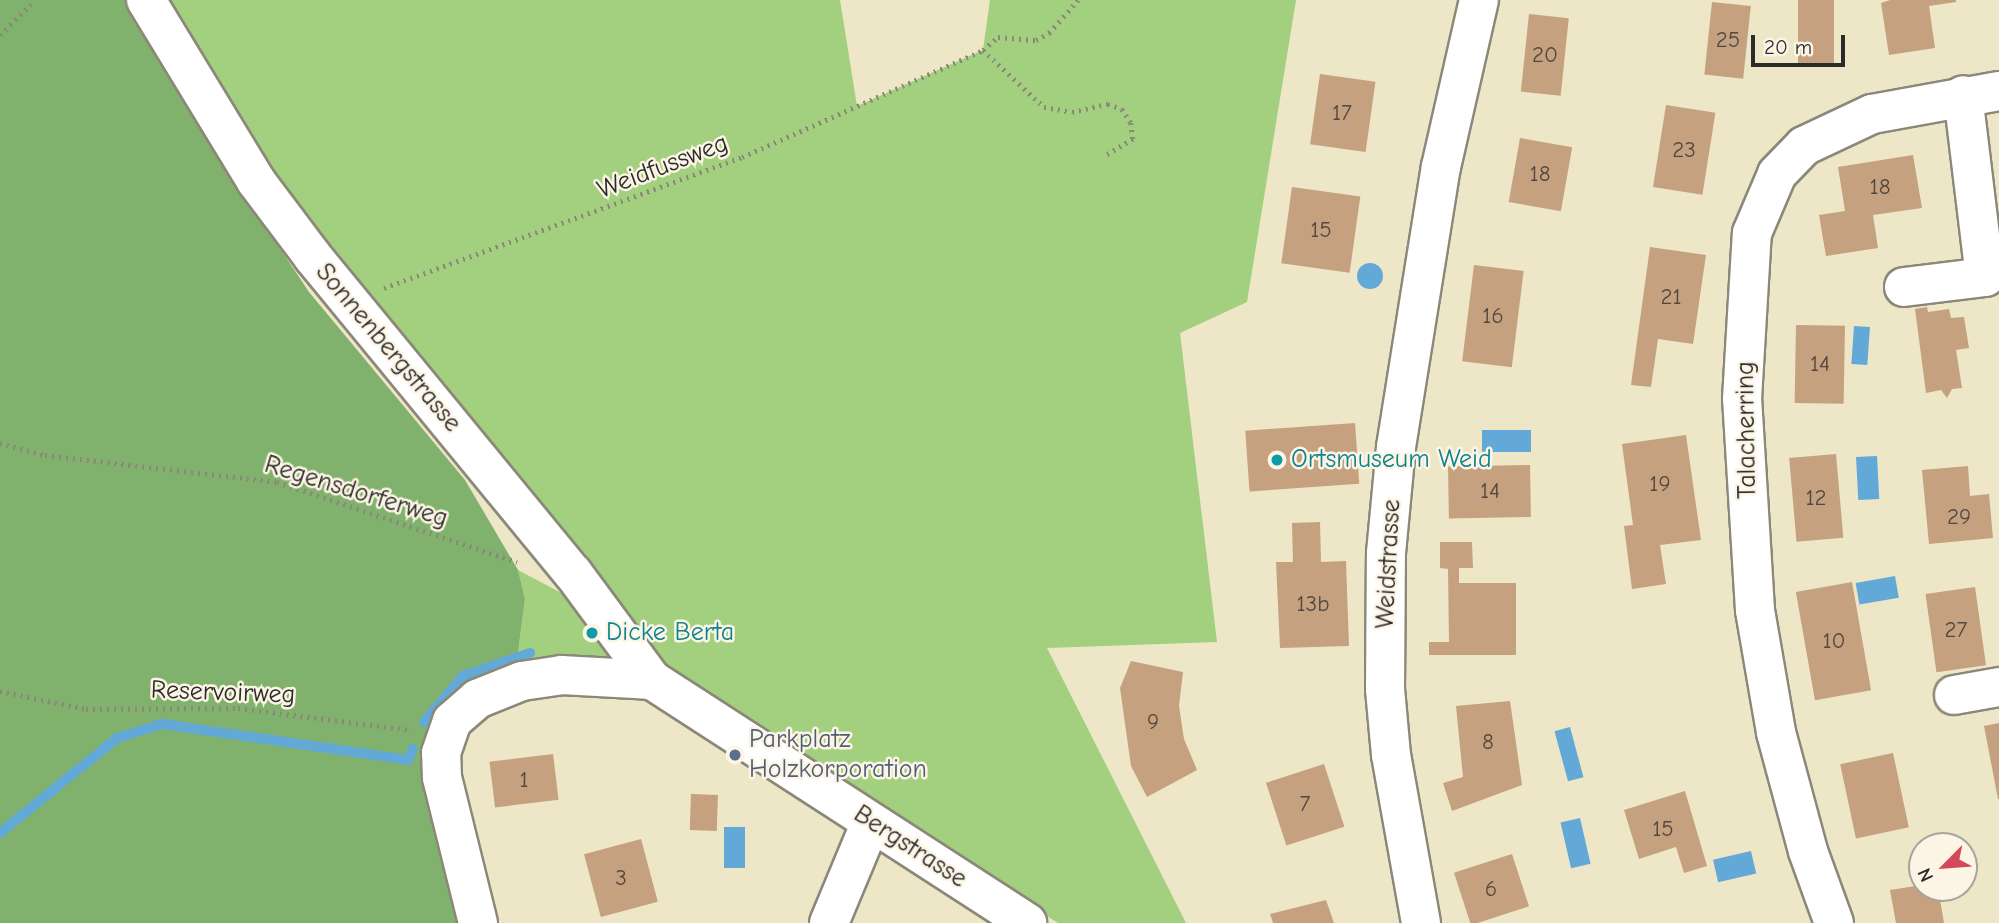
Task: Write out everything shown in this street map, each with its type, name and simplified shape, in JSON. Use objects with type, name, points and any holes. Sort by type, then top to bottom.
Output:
[{"type":"street","name":"Sonnenbergstrasse","points":[[146,0],[256,181],[573,573],[652,680]]},
{"type":"street","name":"Weidstrasse","points":[[1421,923],[1391,755],[1385,689],[1386,553],[1396,447],[1438,180],[1479,0]]},
{"type":"street","points":[[1904,287],[1985,277],[1981,93]]},
{"type":"street","name":"Talacherring","points":[[1834,923],[1808,850],[1776,732],[1755,610],[1742,398],[1752,233],[1777,174],[1804,146],[1872,114],[1981,93]]},
{"type":"street","points":[[478,923],[442,778],[445,736],[452,721],[477,699],[522,681],[562,675],[652,680]]},
{"type":"street","name":"Bergstrasse","points":[[652,680],[1027,923]]},
{"type":"street","points":[[1954,695],[1999,687]]},
{"type":"street","points":[[829,923],[871,822]]},
{"type":"path","points":[[0,35],[35,0]]},
{"type":"path","name":"Weidfussweg","points":[[350,299],[742,157],[983,50],[998,37],[1037,40],[1049,33],[1078,0]]},
{"type":"path","points":[[983,50],[1044,107],[1072,112],[1108,104],[1122,109],[1131,123],[1133,139],[1105,156]]},
{"type":"path","name":"Regensdorferweg","points":[[0,443],[45,455],[277,482],[519,562],[573,573]]},
{"type":"path","name":"Reservoirweg","points":[[0,691],[86,709],[238,708],[352,720],[445,736]]},
{"type":"green space","points":[[0,0],[125,0],[204,134],[309,292],[465,480],[518,570],[525,599],[516,668],[445,714],[462,923],[0,923]]},
{"type":"green space","points":[[152,0],[840,0],[857,106],[983,50],[990,0],[1296,0],[1247,302],[1180,333],[1217,642],[1047,648],[1186,923],[1058,923],[679,683],[377,321]]},
{"type":"green space","points":[[518,570],[569,597],[617,662],[516,668],[525,599]]},
{"type":"water","points":[[1370,263],[1380,266],[1383,276],[1380,286],[1370,289],[1360,286],[1357,276],[1360,266]]},
{"type":"water","points":[[1854,326],[1870,327],[1867,365],[1851,364]]},
{"type":"water","points":[[1482,430],[1531,430],[1531,452],[1482,452]]},
{"type":"water","points":[[1877,456],[1879,499],[1858,500],[1856,457]]},
{"type":"water","points":[[1895,576],[1899,598],[1859,605],[1856,583]]},
{"type":"water","points":[[1570,727],[1583,777],[1568,781],[1555,731]]},
{"type":"water","points":[[1580,818],[1591,864],[1571,868],[1561,822]]},
{"type":"water","points":[[724,827],[745,827],[745,868],[724,868]]},
{"type":"water","points":[[1751,851],[1756,873],[1718,882],[1713,860]]},
{"type":"building","points":[[1798,0],[1834,0],[1834,63],[1798,63]]},
{"type":"building","points":[[1890,0],[1956,2],[1929,6],[1935,48],[1889,55],[1881,3]]},
{"type":"building","points":[[1712,2],[1751,6],[1743,79],[1704,75]]},
{"type":"building","points":[[1529,14],[1569,18],[1561,96],[1521,92]]},
{"type":"building","points":[[1320,74],[1375,82],[1366,152],[1310,144]]},
{"type":"building","points":[[1666,105],[1715,113],[1702,195],[1653,187]]},
{"type":"building","points":[[1520,138],[1572,147],[1561,211],[1509,202]]},
{"type":"building","points":[[1913,155],[1922,208],[1873,215],[1878,248],[1826,256],[1819,215],[1845,211],[1838,167]]},
{"type":"building","points":[[1292,187],[1360,197],[1350,273],[1281,263]]},
{"type":"building","points":[[1650,247],[1706,255],[1693,344],[1658,339],[1651,387],[1631,385]]},
{"type":"building","points":[[1474,265],[1524,271],[1512,367],[1462,361]]},
{"type":"building","points":[[1927,307],[1928,312],[1949,309],[1951,318],[1964,317],[1969,348],[1956,350],[1962,388],[1952,389],[1947,398],[1941,390],[1926,393],[1915,309]]},
{"type":"building","points":[[1796,325],[1845,326],[1844,404],[1795,403]]},
{"type":"building","points":[[1355,423],[1359,484],[1250,492],[1245,431]]},
{"type":"building","points":[[1686,435],[1701,540],[1660,545],[1666,584],[1632,589],[1624,526],[1633,525],[1622,444]]},
{"type":"building","points":[[1836,454],[1843,538],[1796,542],[1789,458]]},
{"type":"building","points":[[1530,465],[1531,517],[1449,518],[1448,466]]},
{"type":"building","points":[[1968,466],[1970,496],[1989,494],[1993,538],[1929,544],[1922,470]]},
{"type":"building","points":[[1320,522],[1321,562],[1346,561],[1349,646],[1280,648],[1276,562],[1293,562],[1292,523]]},
{"type":"building","points":[[1440,542],[1472,542],[1473,568],[1459,568],[1459,583],[1516,583],[1516,655],[1429,655],[1429,642],[1449,642],[1448,569],[1440,568]]},
{"type":"building","points":[[1852,582],[1871,690],[1815,700],[1796,592]]},
{"type":"building","points":[[1975,587],[1986,665],[1936,672],[1925,594]]},
{"type":"building","points":[[1131,661],[1183,672],[1179,706],[1184,739],[1197,770],[1147,797],[1131,766],[1120,688]]},
{"type":"building","points":[[1510,701],[1522,785],[1452,811],[1443,783],[1463,777],[1456,706]]},
{"type":"building","points":[[1999,723],[1999,799],[1998,799],[1984,726]]},
{"type":"building","points":[[1893,753],[1909,827],[1856,839],[1840,764]]},
{"type":"building","points":[[553,754],[559,800],[495,807],[489,762]]},
{"type":"building","points":[[1324,764],[1344,827],[1286,846],[1266,783]]},
{"type":"building","points":[[1685,791],[1707,866],[1684,873],[1676,847],[1639,859],[1624,810]]},
{"type":"building","points":[[691,794],[718,795],[717,831],[690,830]]},
{"type":"building","points":[[641,839],[658,902],[601,917],[584,854]]},
{"type":"building","points":[[1512,854],[1529,906],[1470,923],[1454,873]]},
{"type":"building","points":[[1908,887],[1908,902],[1940,902],[1944,923],[1896,923],[1890,890]]},
{"type":"building","points":[[1326,900],[1334,923],[1273,923],[1270,914]]},
{"type":"waterway","points":[[424,722],[463,676],[530,653]]},
{"type":"waterway","points":[[0,833],[117,738],[162,724],[408,760],[413,749]]},
{"type":"place","name":"Ortsmuseum Weid","points":[[1277,460]]},
{"type":"place","name":"Dicke Berta","points":[[592,633]]},
{"type":"place","name":"Parkplatz Holzkorporation","points":[[735,755]]}]
